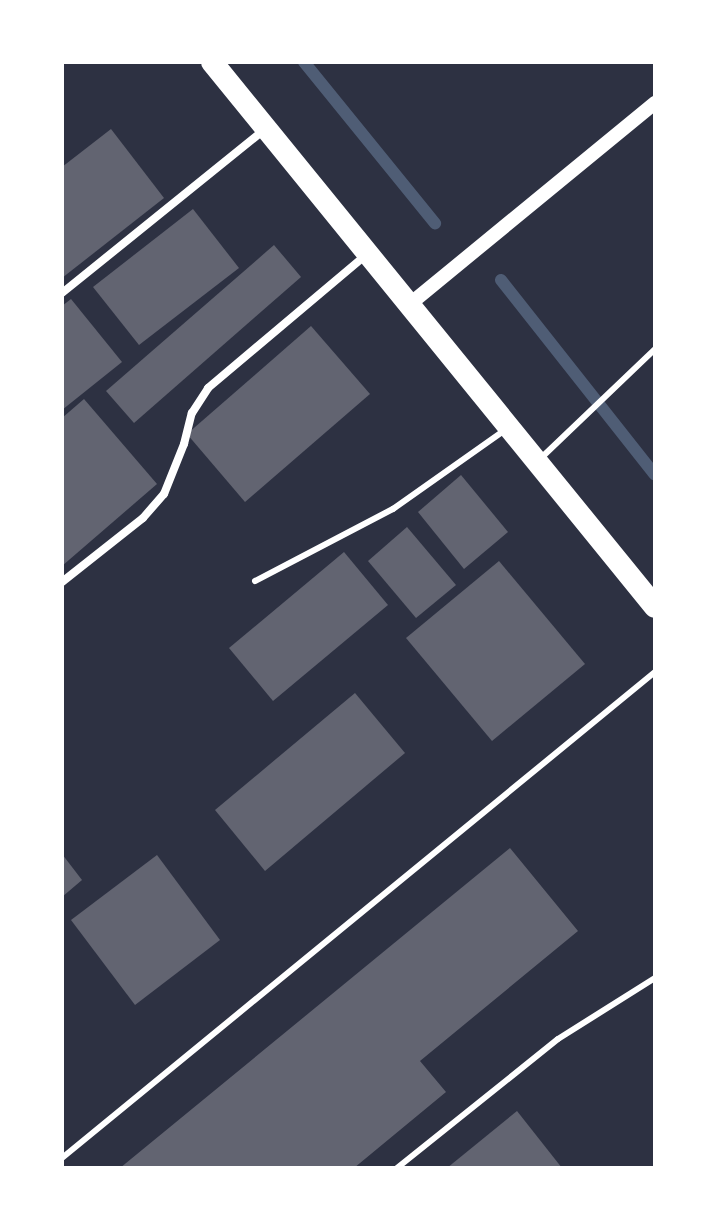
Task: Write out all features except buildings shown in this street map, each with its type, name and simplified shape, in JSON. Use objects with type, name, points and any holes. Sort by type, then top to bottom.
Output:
[{"type":"highway","points":[[212,62],[655,607]]},
{"type":"street","points":[[410,304],[655,103]]},
{"type":"street","points":[[62,293],[265,129]]},
{"type":"street","points":[[62,582],[143,518],[164,494],[192,413],[208,388],[368,253]]},
{"type":"lane","points":[[538,462],[655,349]]},
{"type":"lane","points":[[255,581],[393,509],[508,428]]},
{"type":"lane","points":[[62,1158],[655,672]]},
{"type":"lane","points":[[397,1168],[558,1039],[655,978]]},
{"type":"waterway","points":[[304,62],[435,223]]},
{"type":"waterway","points":[[501,280],[655,475]]}]
